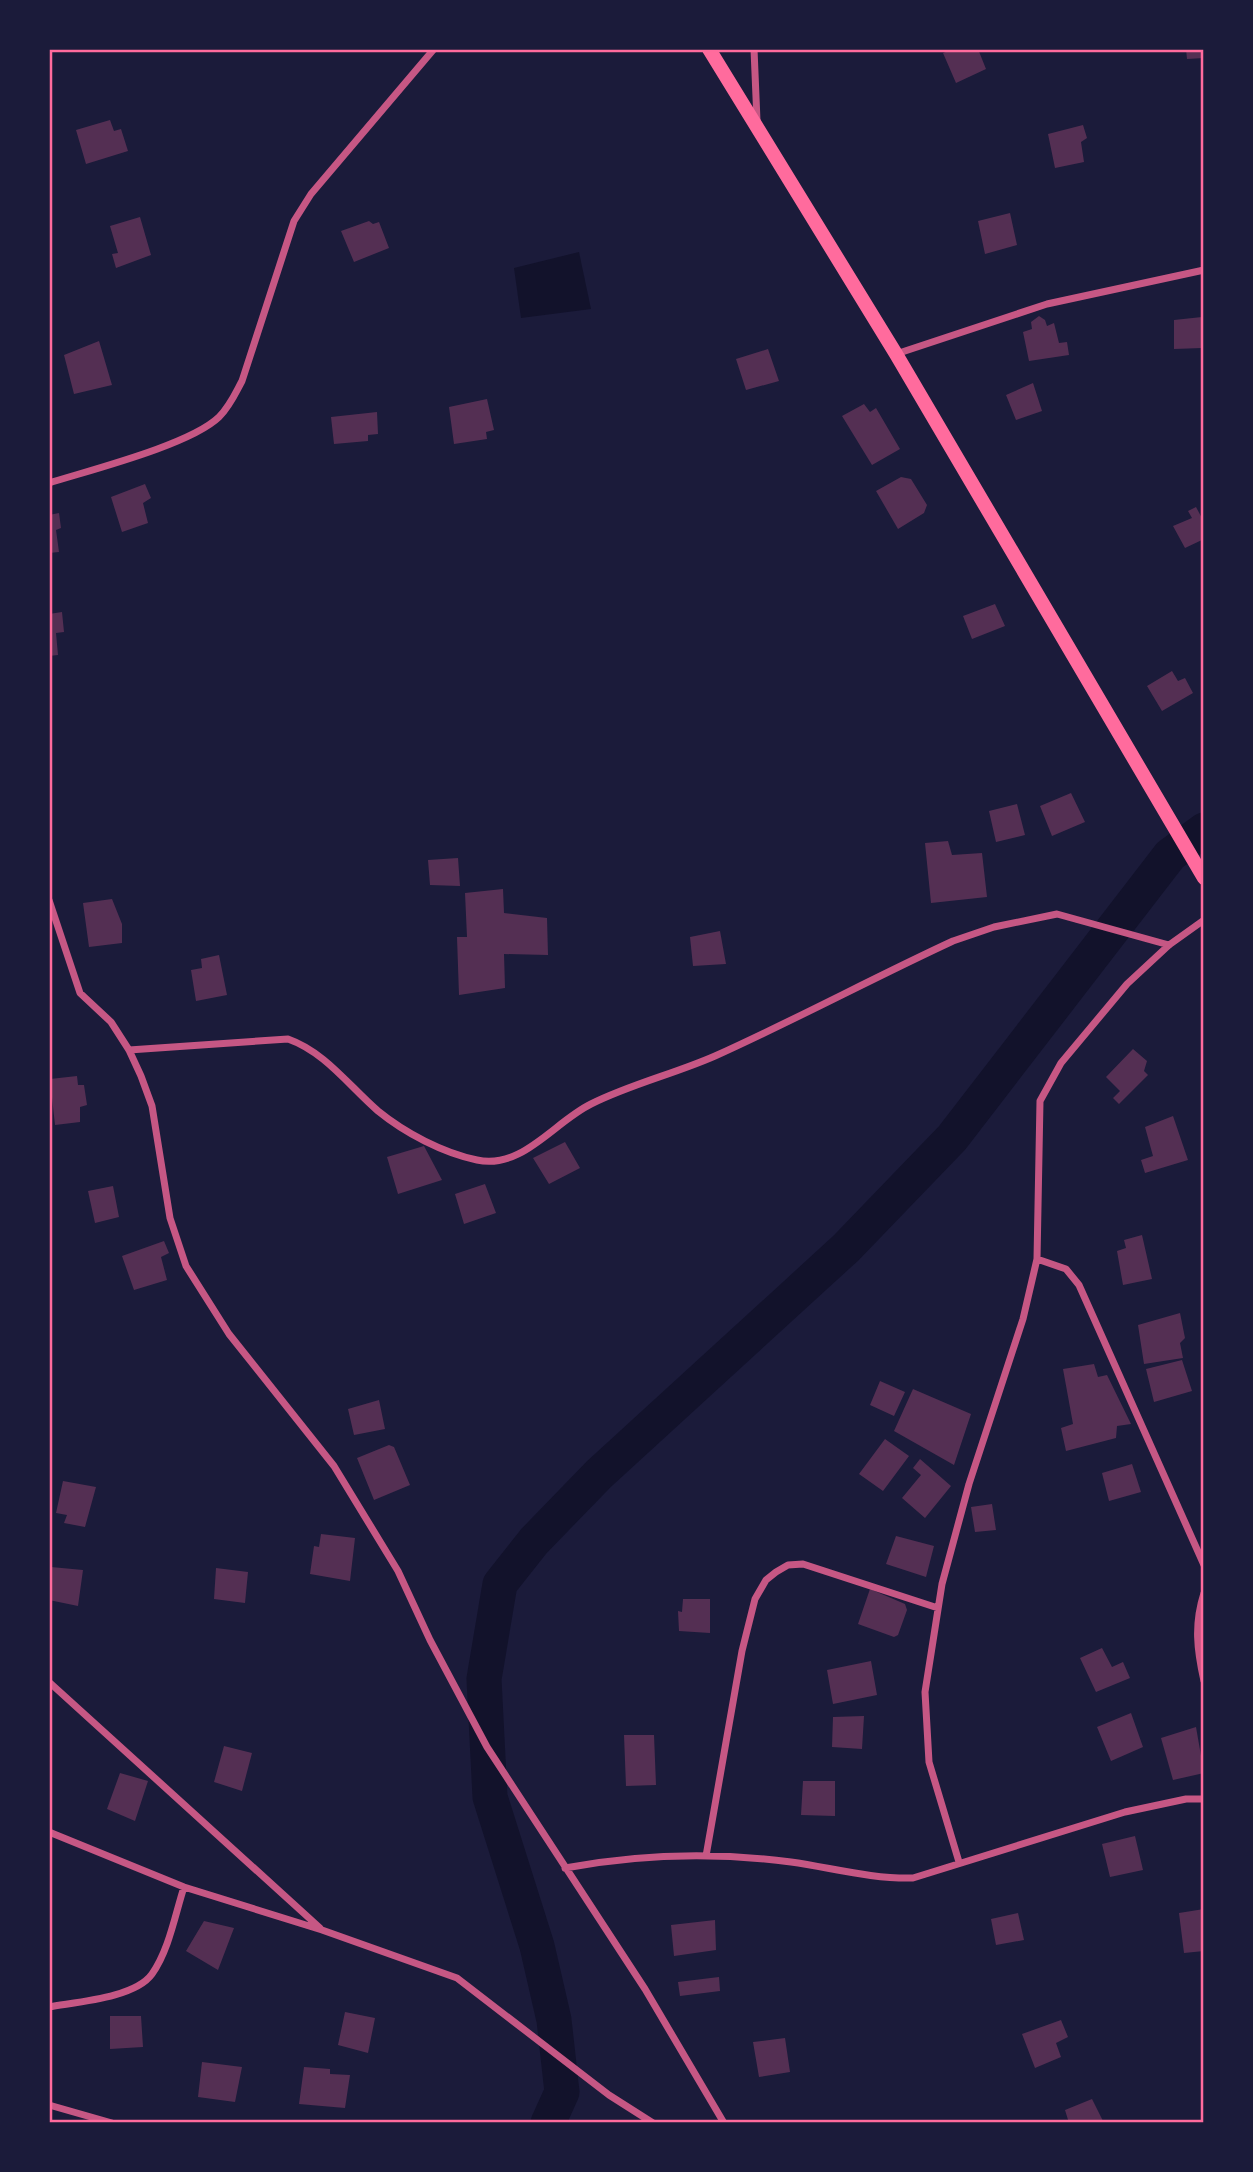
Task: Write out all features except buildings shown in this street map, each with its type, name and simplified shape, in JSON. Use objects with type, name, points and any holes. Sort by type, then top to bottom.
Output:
[{"type":"main road","points":[[709,49],[896,354],[1201,872]]},
{"type":"street","points":[[49,483],[189,435],[218,418],[232,402],[242,381],[294,221],[311,194],[434,49]]},
{"type":"street","points":[[754,49],[758,129]]},
{"type":"street","points":[[896,354],[1046,304],[1204,270]]},
{"type":"street","points":[[49,900],[80,993],[111,1022],[129,1049],[152,1106],[170,1218],[186,1266],[229,1334],[334,1466],[398,1571],[430,1640],[487,1747],[645,1989],[724,2123]]},
{"type":"street","points":[[129,1049],[288,1040],[304,1045],[324,1060],[379,1112],[404,1130],[475,1160],[496,1163],[516,1157],[566,1118],[592,1103],[714,1056],[942,947],[994,927],[1057,914],[1169,945]]},
{"type":"street","points":[[959,1863],[929,1762],[925,1692],[938,1608],[969,1484],[1023,1319],[1037,1259],[1040,1101],[1061,1063],[1127,984],[1169,945],[1204,920]]},
{"type":"street","points":[[1037,1259],[1066,1269],[1079,1285],[1204,1565]]},
{"type":"street","points":[[706,1856],[742,1651],[755,1599],[766,1580],[788,1565],[803,1564],[938,1608]]},
{"type":"street","points":[[1204,1593],[1198,1612],[1197,1647],[1204,1681]]},
{"type":"street","points":[[49,1682],[322,1930]]},
{"type":"street","points":[[565,1868],[652,1855],[706,1856],[791,1862],[883,1878],[913,1878],[1125,1812],[1186,1799],[1204,1799]]},
{"type":"street","points":[[49,1832],[184,1887],[322,1930],[457,1978],[608,2095],[653,2123]]},
{"type":"street","points":[[49,2007],[126,1992],[151,1976],[167,1940],[184,1887]]},
{"type":"street","points":[[49,2105],[112,2123]]},
{"type":"shaded area","points":[[579,252],[591,309],[521,318],[514,268]]},
{"type":"waterway","points":[[548,2123],[562,2092],[554,2020],[537,1946],[490,1797],[484,1679],[500,1584],[534,1541],[599,1474],[846,1248],[952,1138],[1170,855],[1204,830]]}]
